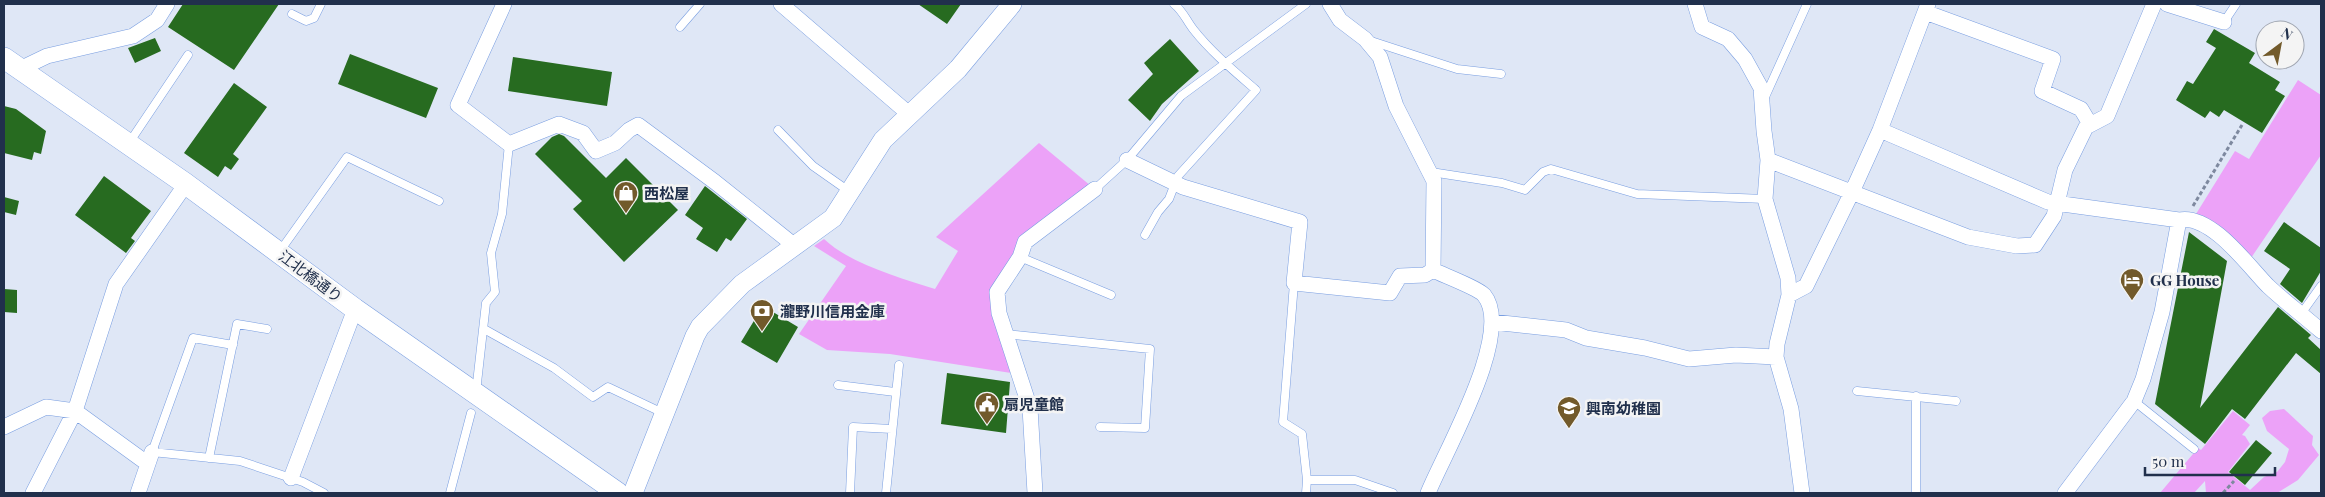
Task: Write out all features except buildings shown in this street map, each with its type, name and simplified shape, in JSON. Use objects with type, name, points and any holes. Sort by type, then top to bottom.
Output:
[{"type":"main road","name":"江北橋通り","points":[[12,64],[186,184],[279,252],[355,309],[473,403],[618,493]]},
{"type":"street","points":[[12,64],[133,36],[156,20],[167,4]]},
{"type":"street","points":[[504,4],[458,105],[508,144],[559,124],[583,133],[596,151],[615,143],[629,130],[638,125],[715,182],[795,246]]},
{"type":"street","points":[[781,4],[910,114]]},
{"type":"street","points":[[633,493],[700,327],[742,284],[833,218],[883,140],[958,69],[1012,4]]},
{"type":"street","points":[[1695,4],[1702,27],[1728,39],[1745,59],[1761,88],[1768,160],[1765,198],[1788,278],[1789,295],[1777,344],[1776,357],[1791,409],[1802,493]]},
{"type":"street","points":[[1768,160],[1968,237],[2017,246],[2035,244],[2054,216],[2065,170],[2074,148],[2086,127],[2107,116],[2154,4]]},
{"type":"street","points":[[2167,4],[2224,22]]},
{"type":"street","points":[[1335,6],[1340,20],[1365,38],[1380,57],[1396,106],[1431,172],[1434,181],[1433,270]]},
{"type":"street","points":[[1789,295],[1806,286],[1852,192],[1880,130],[1927,8],[2053,59],[2042,91],[2081,109],[2090,124]]},
{"type":"street","points":[[1880,130],[2048,202],[2182,219],[2202,224],[2232,246],[2268,286],[2321,331]]},
{"type":"street","points":[[1127,160],[1175,183],[1300,222],[1294,283],[1390,293],[1400,276],[1425,274],[1433,270]]},
{"type":"street","points":[[33,493],[75,411],[116,284],[186,184]]},
{"type":"street","points":[[1035,493],[1030,408],[998,313],[997,292],[1020,256],[1025,242],[1095,189]]},
{"type":"street","points":[[2064,493],[2134,402],[2143,379],[2162,312],[2182,219]]},
{"type":"street","points":[[1428,493],[1478,387],[1493,322],[1489,305],[1483,294],[1433,270]]},
{"type":"street","points":[[291,478],[355,309]]},
{"type":"street","points":[[1493,322],[1566,330],[1586,338],[1645,348],[1689,359],[1736,355],[1776,357]]},
{"type":"street","points":[[4,427],[46,407],[75,411],[150,458],[138,493]]},
{"type":"lane","points":[[292,14],[306,21],[314,18],[321,4]]},
{"type":"lane","points":[[680,26],[700,4]]},
{"type":"lane","points":[[1145,235],[1158,212],[1169,199],[1178,176],[1256,90],[1224,63],[1192,28],[1182,11],[1174,4]]},
{"type":"lane","points":[[1095,189],[1127,160],[1181,96],[1306,4]]},
{"type":"lane","points":[[1762,104],[1807,4]]},
{"type":"lane","points":[[2224,22],[2236,4]]},
{"type":"lane","points":[[1365,38],[1457,69],[1501,74]]},
{"type":"lane","points":[[128,144],[188,55]]},
{"type":"lane","points":[[778,130],[813,166],[850,192]]},
{"type":"lane","points":[[450,493],[473,403],[486,303],[495,292],[490,253],[502,214],[508,144]]},
{"type":"lane","points":[[279,252],[347,157],[439,201]]},
{"type":"lane","points":[[1431,172],[1502,183],[1525,190],[1543,172],[1551,169],[1637,194],[1765,198]]},
{"type":"lane","points":[[1020,256],[1111,295]]},
{"type":"lane","points":[[1294,283],[1283,422],[1302,434],[1307,480],[1306,493]]},
{"type":"lane","points":[[2301,314],[2321,286]]},
{"type":"lane","points":[[209,458],[237,324],[267,329]]},
{"type":"lane","points":[[484,329],[554,368],[593,397],[608,387],[664,413]]},
{"type":"lane","points":[[1005,334],[1150,349],[1146,428],[1100,427]]},
{"type":"lane","points":[[232,345],[193,338],[150,458],[209,458],[240,461],[291,478],[324,493]]},
{"type":"lane","points":[[886,493],[899,365]]},
{"type":"lane","points":[[838,385],[896,392]]},
{"type":"lane","points":[[1857,391],[1956,401]]},
{"type":"lane","points":[[1916,396],[1916,493]]},
{"type":"lane","points":[[2134,402],[2194,449]]},
{"type":"lane","points":[[850,493],[854,427],[892,430]]},
{"type":"lane","points":[[1307,480],[1355,480],[1393,493]]},
{"type":"path","points":[[2182,219],[2242,125]]},
{"type":"path","points":[[2223,493],[2234,481]]},
{"type":"shaded area","points":[[2298,80],[2321,95],[2321,155],[2251,258],[2196,214],[2235,151],[2249,159]]},
{"type":"shaded area","points":[[1039,143],[1091,186],[1013,256],[991,292],[1011,373],[890,354],[827,350],[799,334],[846,266],[814,246],[824,239],[835,248],[862,263],[935,289],[958,251],[936,237]]},
{"type":"shaded area","points":[[2284,409],[2313,436],[2312,445],[2319,455],[2298,480],[2277,493],[2206,493],[2205,481],[2194,493],[2160,493],[2198,448],[2201,450],[2233,411],[2250,425],[2242,435],[2245,436],[2250,444],[2228,472],[2250,490],[2264,477],[2277,472],[2285,462],[2289,449],[2267,431],[2262,418],[2270,411]]},
{"type":"place","name":"西松屋","points":[[626,214]]},
{"type":"place","name":"GG House","points":[[2132,301]]},
{"type":"place","name":"瀧野川信用金庫","points":[[762,332]]},
{"type":"place","name":"扇児童館","points":[[987,425]]},
{"type":"place","name":"興南幼稚園","points":[[1569,429]]}]
